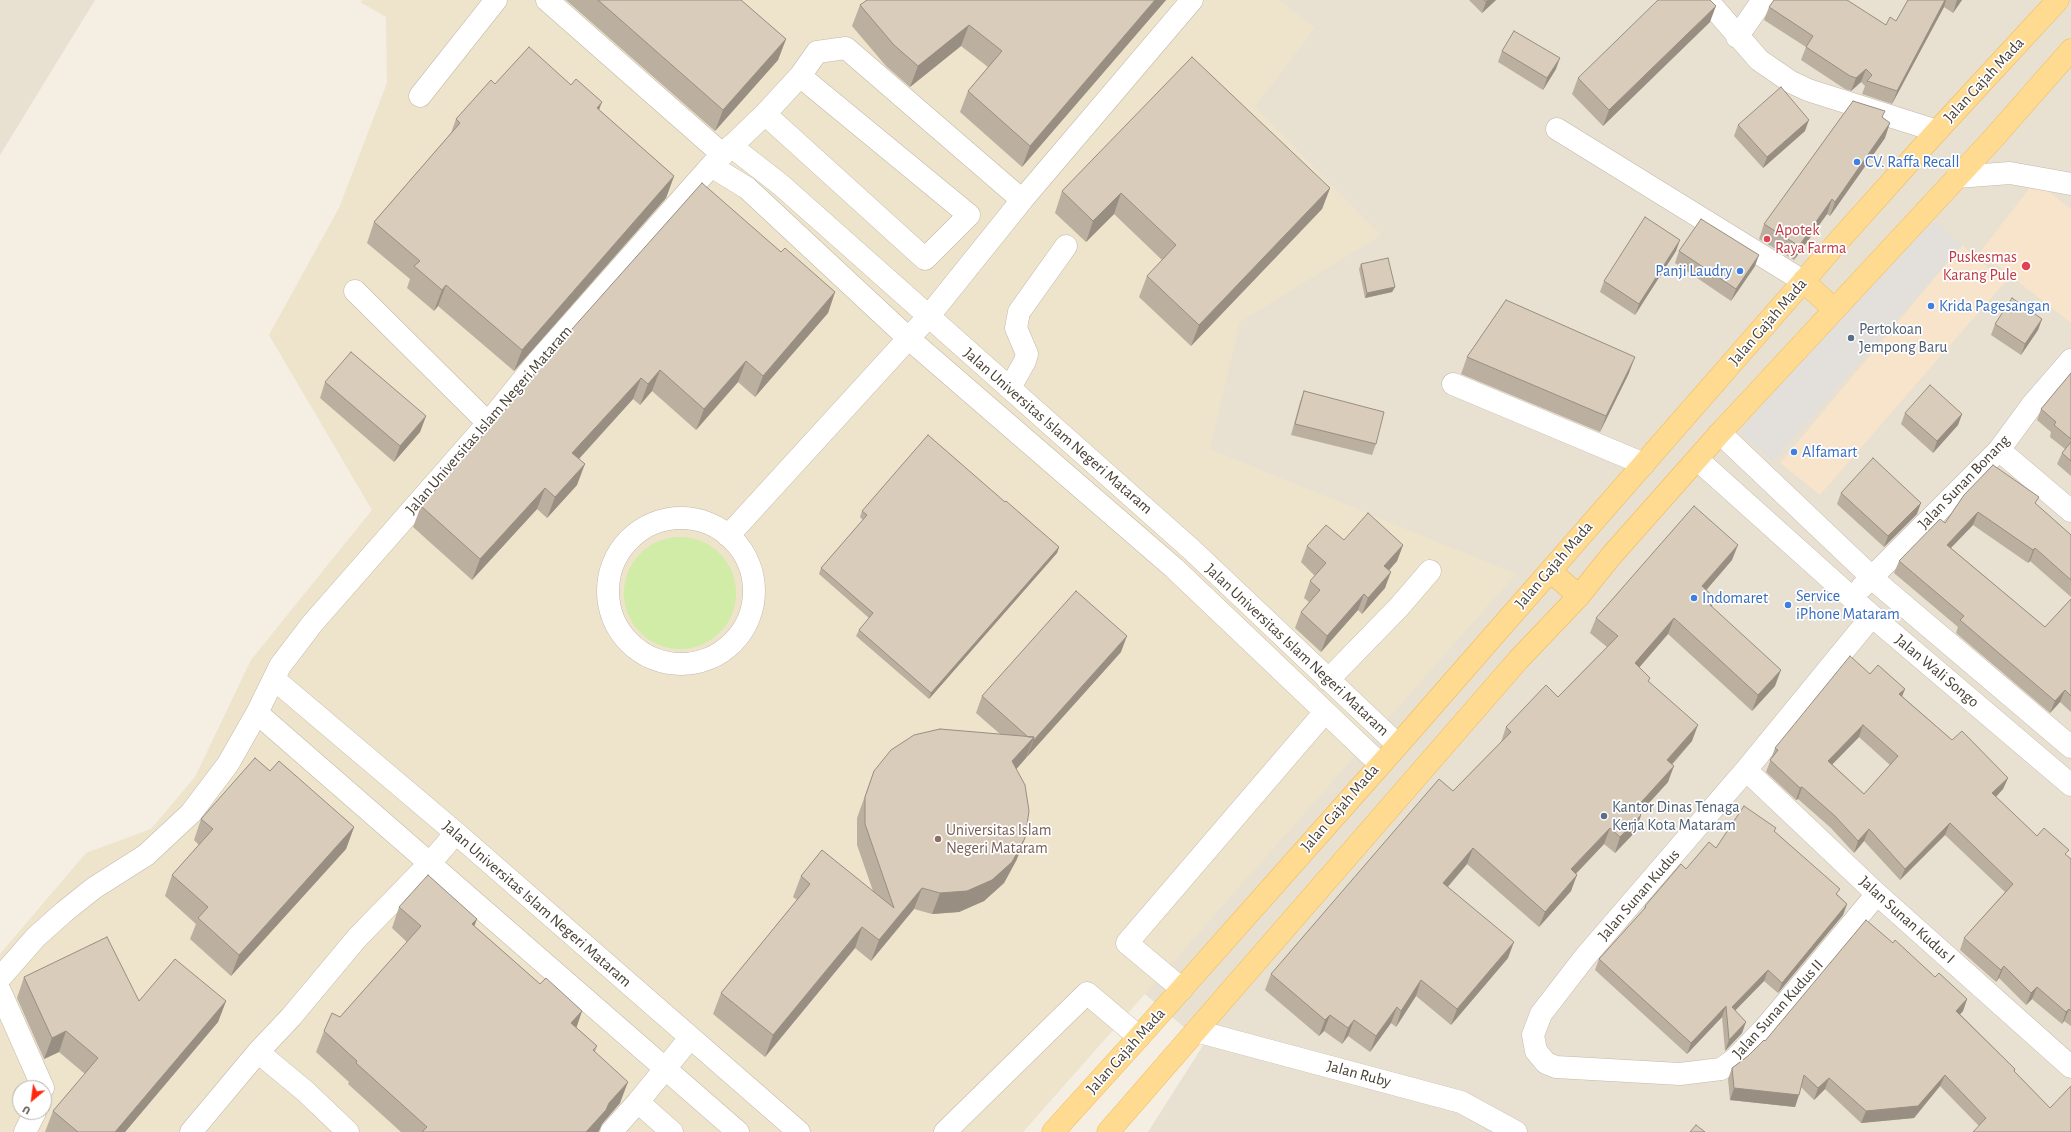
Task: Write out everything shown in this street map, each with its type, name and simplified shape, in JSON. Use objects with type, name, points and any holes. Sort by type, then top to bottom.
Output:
[{"type":"main road","name":"Jalan Gajah Mada","points":[[1052,1132],[1182,989],[1398,745],[1803,281],[1937,131],[2058,0]]},
{"type":"main road","points":[[1108,1132],[1519,659],[1578,596],[1611,556],[1698,460],[1720,433],[1957,177],[2071,50]]},
{"type":"main road","points":[[1803,281],[1834,309]]},
{"type":"main road","points":[[1550,571],[1578,596]]},
{"type":"street","points":[[420,96],[496,0]]},
{"type":"street","points":[[547,0],[721,155],[765,114],[800,76],[817,52],[846,48],[1022,200]]},
{"type":"street","points":[[728,536],[928,317],[1022,200],[1192,0]]},
{"type":"street","points":[[1707,0],[1759,60],[1791,82],[1808,90],[1937,131]]},
{"type":"street","points":[[1737,36],[1763,0]]},
{"type":"street","points":[[765,114],[925,259],[969,215],[800,76]]},
{"type":"street","points":[[1557,129],[1803,281]]},
{"type":"street","name":"Jalan Universitas Islam Negeri Mataram","points":[[721,155],[781,185],[1192,550],[1398,745]]},
{"type":"street","name":"Jalan Universitas Islam Negeri Mataram","points":[[721,155],[747,188],[908,338],[1174,568],[1380,764]]},
{"type":"street","name":"Jalan Universitas Islam Negeri Mataram","points":[[0,978],[36,937],[64,912],[94,888],[146,855],[170,835],[191,814],[211,790],[228,764],[274,680],[280,666],[312,624],[488,423],[539,360],[721,155]]},
{"type":"street","points":[[1957,177],[2010,173],[2071,184]]},
{"type":"street","points":[[1010,388],[1025,361],[1027,354],[1016,328],[1019,312],[1066,246]]},
{"type":"street","points":[[355,292],[488,423]]},
{"type":"street","name":"Jalan Sunan Bonang","points":[[1852,598],[1872,575],[1999,450],[2032,405],[2071,360]]},
{"type":"street","points":[[1453,384],[1644,464]]},
{"type":"street","name":"Jalan Wali Songo","points":[[1720,433],[1872,575],[1880,585],[2071,747]]},
{"type":"street","points":[[1999,450],[2071,511]]},
{"type":"street","name":"Jalan Wali Songo","points":[[1698,460],[1872,616],[2071,785]]},
{"type":"street","points":[[682,518],[707,523],[728,536],[743,553],[752,573],[754,595],[750,617],[739,636],[724,651],[704,661],[679,664],[654,659],[632,646],[616,626],[608,602],[608,577],[618,553],[634,534],[657,522],[682,518]]},
{"type":"street","points":[[1328,680],[1399,608],[1430,571]]},
{"type":"street","name":"Jalan Sunan Kudus","points":[[1556,1067],[1542,1059],[1534,1046],[1534,1030],[1541,1014],[1585,957],[1746,770],[1872,616]]},
{"type":"street","name":"Jalan Universitas Islam Negeri Mataram","points":[[274,680],[456,833],[799,1132]]},
{"type":"street","points":[[257,712],[738,1132]]},
{"type":"street","points":[[1182,989],[1127,942],[1325,712]]},
{"type":"street","name":"Jalan Sunan Kudus I","points":[[1746,770],[1877,894],[2071,1067]]},
{"type":"street","points":[[191,1132],[258,1052],[291,1017],[357,938],[456,833]]},
{"type":"street","name":"Jalan Sunan Kudus II","points":[[1556,1067],[1680,1074],[1721,1069],[1735,1059],[1765,1028],[1877,894]]},
{"type":"street","points":[[0,991],[39,1080]]},
{"type":"street","points":[[945,1132],[1087,993],[1139,1037]]},
{"type":"street","name":"Jalan Ruby","points":[[1196,1031],[1461,1102],[1516,1132]]},
{"type":"street","points":[[611,1132],[638,1102],[690,1038]]},
{"type":"street","points":[[258,1052],[305,1091],[348,1132]]},
{"type":"street","points":[[638,1102],[672,1132]]},
{"type":"street","points":[[25,1132],[31,1120]]},
{"type":"shaded area","points":[[0,0],[95,0],[0,155]]},
{"type":"shaded area","points":[[363,0],[1280,0],[1315,28],[1255,107],[1381,235],[1240,322],[1210,449],[1516,574],[1023,1132],[0,1132],[0,954],[86,853],[151,829],[195,777],[251,660],[372,510],[269,335],[339,208],[387,83],[386,17],[360,2]]},
{"type":"shaded area","points":[[562,0],[2071,0],[2071,1132],[1148,1132],[1204,1044],[477,430]]},
{"type":"shaded area","points":[[2035,181],[2071,209],[2071,323],[1980,252]]},
{"type":"shaded area","name":"Pertokoan Jempong Baru","points":[[1928,216],[1962,245],[1773,461],[1739,432]]},
{"type":"shaded area","name":"Pertokoan Jempong Baru","points":[[1962,245],[2005,282],[1820,495],[1780,463]]},
{"type":"green space","points":[[680,537],[702,541],[720,553],[732,571],[736,593],[732,615],[720,633],[702,645],[680,649],[658,645],[640,633],[628,615],[624,593],[628,571],[640,553],[658,541]]},
{"type":"building","points":[[598,0],[741,0],[786,39],[723,110]]},
{"type":"building","points":[[867,0],[1155,0],[1030,146],[968,91],[1002,51],[969,25],[918,66],[894,45],[860,5]]},
{"type":"building","points":[[1658,0],[1710,0],[1716,6],[1609,110],[1578,78]]},
{"type":"building","points":[[1774,0],[1847,0],[1886,25],[1890,17],[1896,21],[1908,0],[1945,0],[1897,91],[1867,81],[1872,75],[1866,69],[1856,78],[1850,76],[1806,47],[1813,36],[1769,7]]},
{"type":"building","points":[[1514,31],[1560,58],[1547,78],[1502,51]]},
{"type":"building","points":[[529,47],[571,85],[576,79],[602,102],[597,108],[674,176],[522,350],[446,285],[442,290],[414,266],[420,261],[374,222],[460,123],[456,119],[491,80],[495,84]]},
{"type":"building","points":[[1192,57],[1330,188],[1199,325],[1147,276],[1176,245],[1121,193],[1093,221],[1062,191]]},
{"type":"building","points":[[1781,87],[1809,120],[1767,157],[1738,125]]},
{"type":"building","points":[[1853,101],[1885,111],[1882,117],[1890,123],[1835,202],[1832,199],[1799,246],[1764,224]]},
{"type":"building","points":[[702,183],[781,252],[785,248],[835,292],[763,376],[746,361],[704,409],[660,370],[648,384],[641,378],[572,453],[585,464],[555,497],[545,488],[480,559],[421,506],[505,410],[556,347]]},
{"type":"building","points":[[1645,217],[1680,240],[1639,304],[1604,281]]},
{"type":"building","points":[[1701,219],[1759,255],[1736,289],[1679,251]]},
{"type":"building","points":[[1388,258],[1395,287],[1367,293],[1361,264]]},
{"type":"building","points":[[2012,298],[2042,319],[2025,344],[1995,324]]},
{"type":"building","points":[[1506,300],[1635,357],[1606,416],[1467,357]]},
{"type":"building","points":[[351,352],[426,416],[400,446],[325,382]]},
{"type":"building","points":[[2071,373],[2071,439],[2054,425],[2056,422],[2041,409]]},
{"type":"building","points":[[1930,385],[1962,414],[1937,441],[1905,413]]},
{"type":"building","points":[[1304,391],[1384,412],[1376,444],[1295,424]]},
{"type":"building","points":[[928,435],[1059,547],[931,693],[859,630],[873,613],[821,568],[867,515],[862,511]]},
{"type":"building","points":[[2071,442],[2071,461],[2062,453]]},
{"type":"building","points":[[1873,458],[1921,503],[1888,536],[1841,493]]},
{"type":"building","points":[[1993,465],[2039,497],[2035,503],[2071,535],[2071,580],[2035,548],[2033,550],[1978,512],[1947,545],[2045,627],[2071,599],[2071,696],[2065,690],[2055,701],[1960,620],[1964,616],[1899,561],[1940,519],[1945,523],[1964,495]]},
{"type":"building","points":[[1694,506],[1738,545],[1702,586],[1715,598],[1709,604],[1781,670],[1758,695],[1674,618],[1635,663],[1650,678],[1648,681],[1698,725],[1667,760],[1674,766],[1635,809],[1641,815],[1620,837],[1610,828],[1571,869],[1577,875],[1545,912],[1473,848],[1443,883],[1514,942],[1457,1009],[1421,980],[1401,1011],[1397,1007],[1376,1036],[1354,1020],[1348,1028],[1330,1015],[1325,1020],[1271,974],[1439,779],[1453,791],[1511,732],[1506,727],[1546,685],[1558,697],[1618,636],[1596,618]]},
{"type":"building","points":[[1368,513],[1403,545],[1384,566],[1391,572],[1368,598],[1364,594],[1327,636],[1301,612],[1320,590],[1310,581],[1326,563],[1307,546],[1326,525],[1344,540]]},
{"type":"building","points":[[1076,591],[1127,636],[1033,741],[1034,737],[1028,737],[982,696]]},
{"type":"building","points":[[1850,656],[1870,674],[1878,665],[1905,689],[1899,694],[1952,740],[1962,731],[2008,778],[1992,793],[2037,836],[2044,828],[2069,850],[2065,854],[2071,859],[2071,1011],[2069,1009],[2066,1012],[2037,987],[2031,993],[2004,966],[2001,970],[1964,938],[2013,884],[1950,823],[1905,869],[1869,829],[1858,841],[1835,816],[1802,787],[1800,788],[1770,760],[1778,750],[1775,748]],"holes":[[[1863,725],[1898,756],[1864,794],[1828,761]]]},
{"type":"building","points":[[940,729],[1034,737],[1012,761],[1025,785],[1029,811],[1025,838],[1012,862],[992,880],[967,891],[940,893],[922,888],[879,940],[862,927],[773,1035],[721,993],[810,884],[801,876],[822,850],[894,908],[865,824],[865,797],[874,771],[891,750],[914,735]]},
{"type":"building","points":[[255,758],[270,771],[279,761],[354,827],[239,955],[198,918],[208,907],[172,875],[213,829],[201,819]]},
{"type":"building","points":[[1744,806],[1776,828],[1774,831],[1840,889],[1836,894],[1847,904],[1782,983],[1768,970],[1732,1007],[1746,1022],[1729,1040],[1726,1006],[1691,1043],[1599,959],[1646,907],[1645,906],[1681,864],[1686,869],[1709,842],[1716,848]]},
{"type":"building","points":[[428,875],[477,919],[472,924],[540,984],[546,978],[582,1011],[571,1023],[597,1046],[593,1050],[628,1082],[586,1132],[422,1132],[427,1127],[356,1063],[357,1061],[324,1031],[332,1013],[340,1017],[421,926],[399,907]]},
{"type":"building","points":[[1866,920],[1893,943],[1895,940],[1935,977],[1939,973],[1967,999],[1956,1011],[2015,1069],[2014,1071],[2050,1108],[2071,1086],[2071,1132],[1973,1132],[1986,1118],[1945,1075],[1918,1106],[1866,1111],[1829,1078],[1818,1088],[1804,1075],[1799,1095],[1734,1088],[1732,1068],[1748,1056],[1764,1040],[1765,1041]]},
{"type":"building","points":[[107,937],[139,1001],[175,959],[226,1001],[115,1132],[78,1132],[53,1111],[98,1058],[66,1031],[52,1038],[24,977]]},
{"type":"building","points":[[1696,1125],[1705,1132],[1690,1132]]},
{"type":"place","name":"CV. Raffa Recall","points":[[1857,162]]},
{"type":"place","name":"Apotek Raya Farma","points":[[1767,239]]},
{"type":"place","name":"Puskesmas Karang Pule","points":[[2026,266]]},
{"type":"place","name":"Panji Laudry","points":[[1740,271]]},
{"type":"place","name":"Krida Pagesangan","points":[[1931,306]]},
{"type":"place","name":"Pertokoan Jempong Baru","points":[[1851,338]]},
{"type":"place","name":"Alfamart","points":[[1794,452]]},
{"type":"place","name":"Indomaret","points":[[1694,598]]},
{"type":"place","name":"Service iPhone Mataram","points":[[1788,605]]},
{"type":"place","name":"Kantor Dinas Tenaga Kerja Kota Mataram","points":[[1604,816]]},
{"type":"place","name":"Universitas Islam Negeri Mataram","points":[[938,839]]}]
